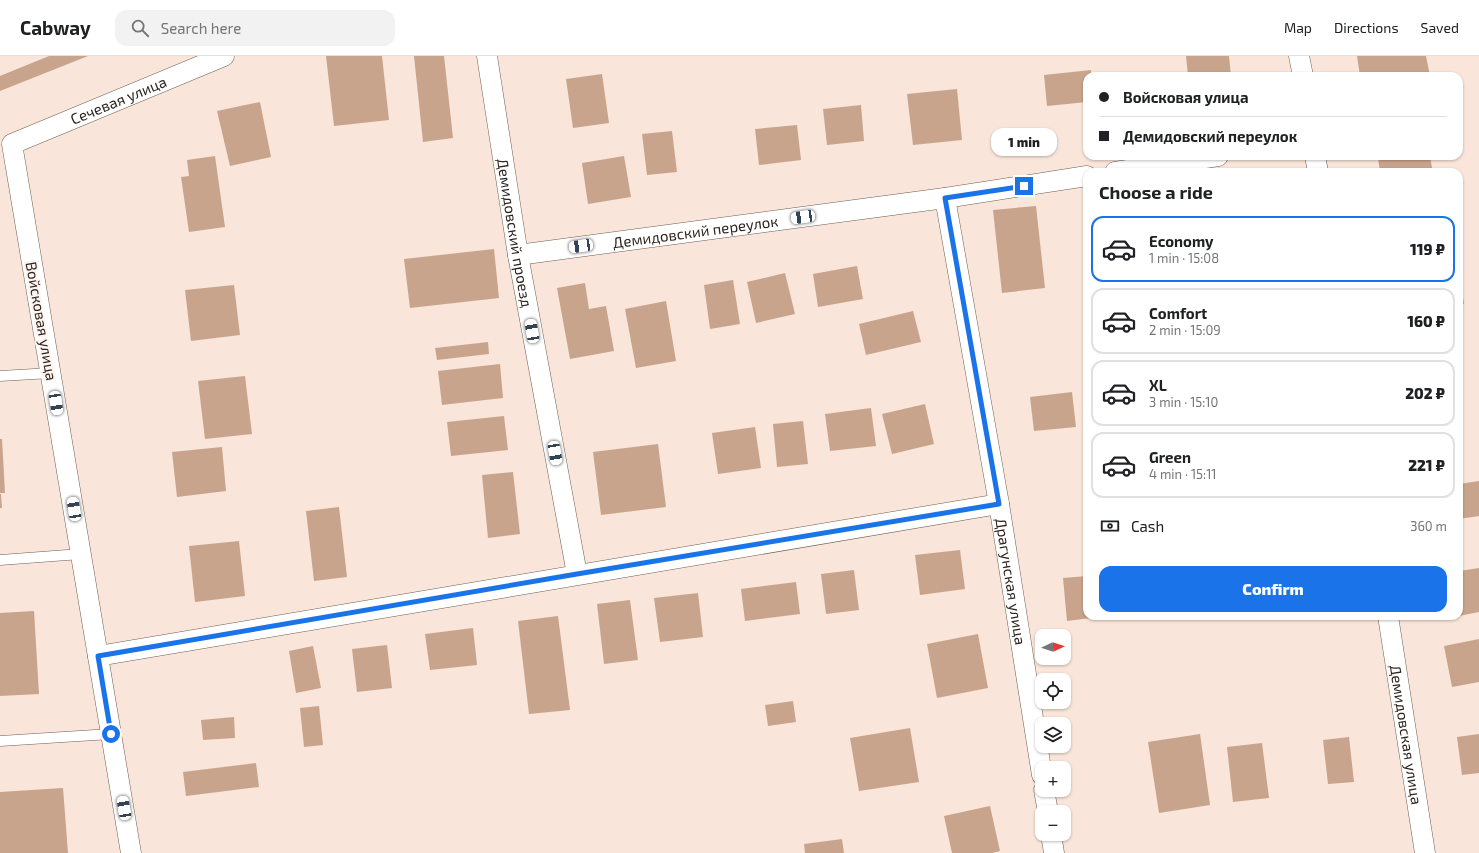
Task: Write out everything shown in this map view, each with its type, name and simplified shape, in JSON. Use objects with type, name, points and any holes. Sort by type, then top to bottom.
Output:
[{"type":"street","name":"Сечевая улица","points":[[12,144],[224,56]]},
{"type":"street","name":"Демидовский проезд","points":[[487,56],[518,255],[577,574]]},
{"type":"street","points":[[1299,56],[1302,72]]},
{"type":"street","name":"Войсковая улица","points":[[12,144],[131,853]]},
{"type":"street","points":[[1141,168],[1192,160]]},
{"type":"street","name":"Демидовский переулок","points":[[518,255],[945,198],[1083,177]]},
{"type":"street","name":"Драгунская улица","points":[[945,198],[999,504],[1040,761]]},
{"type":"street","points":[[98,656],[999,504]]},
{"type":"street","name":"Демидовская улица","points":[[1389,620],[1425,853]]},
{"type":"street","points":[[1052,841],[1054,853]]},
{"type":"lane","points":[[0,376],[51,373]]},
{"type":"lane","points":[[0,560],[81,554]]},
{"type":"lane","points":[[0,741],[111,734]]},
{"type":"building","points":[[49,56],[88,56],[0,91],[0,76]]},
{"type":"building","points":[[326,56],[382,56],[389,120],[334,126]]},
{"type":"building","points":[[414,56],[444,56],[453,138],[423,142]]},
{"type":"building","points":[[1186,56],[1229,56],[1231,72],[1188,72]]},
{"type":"building","points":[[1357,56],[1426,56],[1429,72],[1359,72]]},
{"type":"building","points":[[1091,70],[1091,72],[1083,72],[1083,102],[1047,106],[1044,75]]},
{"type":"building","points":[[602,74],[609,123],[573,128],[566,79]]},
{"type":"building","points":[[957,89],[962,140],[913,145],[907,94]]},
{"type":"building","points":[[260,102],[271,157],[230,166],[217,111]]},
{"type":"building","points":[[861,105],[864,141],[827,145],[823,109]]},
{"type":"building","points":[[797,125],[801,160],[759,165],[755,129]]},
{"type":"building","points":[[672,131],[677,172],[647,175],[642,134]]},
{"type":"building","points":[[215,156],[225,227],[189,232],[181,177],[189,176],[187,160]]},
{"type":"building","points":[[624,156],[631,197],[588,204],[582,163]]},
{"type":"building","points":[[1378,160],[1431,160],[1432,168],[1379,168]]},
{"type":"building","points":[[1036,206],[1045,288],[1002,293],[993,210]]},
{"type":"building","points":[[494,249],[499,298],[410,308],[404,259]]},
{"type":"building","points":[[857,266],[863,299],[818,307],[813,274]]},
{"type":"building","points":[[785,273],[795,314],[756,323],[747,282]]},
{"type":"building","points":[[733,280],[740,324],[710,329],[704,285]]},
{"type":"building","points":[[585,283],[589,309],[606,306],[614,351],[570,359],[557,288]]},
{"type":"building","points":[[234,285],[240,335],[191,341],[185,290]]},
{"type":"building","points":[[666,301],[676,361],[636,368],[625,309]]},
{"type":"building","points":[[913,311],[921,342],[866,355],[859,324]]},
{"type":"building","points":[[488,342],[489,354],[437,360],[435,348]]},
{"type":"building","points":[[500,364],[503,398],[442,405],[438,371]]},
{"type":"building","points":[[245,376],[252,434],[205,439],[198,381]]},
{"type":"building","points":[[1072,392],[1076,427],[1034,431],[1030,397]]},
{"type":"building","points":[[925,404],[934,444],[892,454],[882,414]]},
{"type":"building","points":[[871,408],[876,446],[830,451],[825,414]]},
{"type":"building","points":[[504,416],[508,450],[451,456],[447,422]]},
{"type":"building","points":[[803,421],[808,464],[777,467],[773,424]]},
{"type":"building","points":[[755,427],[761,468],[718,474],[712,433]]},
{"type":"building","points":[[0,439],[2,439],[5,493],[0,493]]},
{"type":"building","points":[[658,444],[666,507],[601,515],[593,452]]},
{"type":"building","points":[[222,447],[226,491],[177,497],[172,452]]},
{"type":"building","points":[[513,472],[520,534],[488,538],[482,475]]},
{"type":"building","points":[[1479,481],[1479,516],[1463,518],[1463,483]]},
{"type":"building","points":[[1,494],[2,508],[0,508]]},
{"type":"building","points":[[339,507],[347,577],[314,581],[306,511]]},
{"type":"building","points":[[239,541],[245,596],[195,602],[189,546]]},
{"type":"building","points":[[960,550],[965,589],[920,595],[915,555]]},
{"type":"building","points":[[1479,568],[1479,612],[1463,615],[1463,570]]},
{"type":"building","points":[[854,570],[859,610],[826,614],[821,574]]},
{"type":"building","points":[[1083,576],[1083,619],[1067,621],[1063,578]]},
{"type":"building","points":[[796,582],[800,614],[745,621],[741,589]]},
{"type":"building","points":[[698,593],[703,637],[660,642],[654,598]]},
{"type":"building","points":[[630,600],[638,660],[604,664],[597,604]]},
{"type":"building","points":[[34,611],[39,694],[0,696],[0,613]]},
{"type":"building","points":[[558,616],[570,710],[529,714],[518,621]]},
{"type":"building","points":[[473,628],[477,665],[430,670],[425,634]]},
{"type":"building","points":[[978,634],[988,688],[937,698],[927,644]]},
{"type":"building","points":[[1479,639],[1479,682],[1452,687],[1444,646]]},
{"type":"building","points":[[387,645],[392,688],[357,692],[352,649]]},
{"type":"building","points":[[313,646],[321,688],[296,693],[289,651]]},
{"type":"building","points":[[793,701],[796,722],[768,726],[765,705]]},
{"type":"building","points":[[319,706],[323,745],[304,747],[300,708]]},
{"type":"building","points":[[234,717],[235,738],[203,740],[201,720]]},
{"type":"building","points":[[910,728],[919,782],[859,791],[850,738]]},
{"type":"building","points":[[1200,734],[1210,805],[1159,813],[1148,742]]},
{"type":"building","points":[[1479,734],[1479,773],[1462,775],[1457,737]]},
{"type":"building","points":[[1349,737],[1354,782],[1328,784],[1323,740]]},
{"type":"building","points":[[1262,743],[1269,798],[1233,802],[1227,747]]},
{"type":"building","points":[[256,763],[259,787],[186,796],[183,772]]},
{"type":"building","points":[[63,788],[68,853],[0,853],[0,792]]},
{"type":"building","points":[[990,806],[1000,851],[992,853],[952,853],[944,816]]},
{"type":"building","points":[[842,839],[844,853],[805,853],[804,844]]},
{"type":"route","points":[[111,734],[98,656],[999,504],[945,198],[1024,186]]}]
